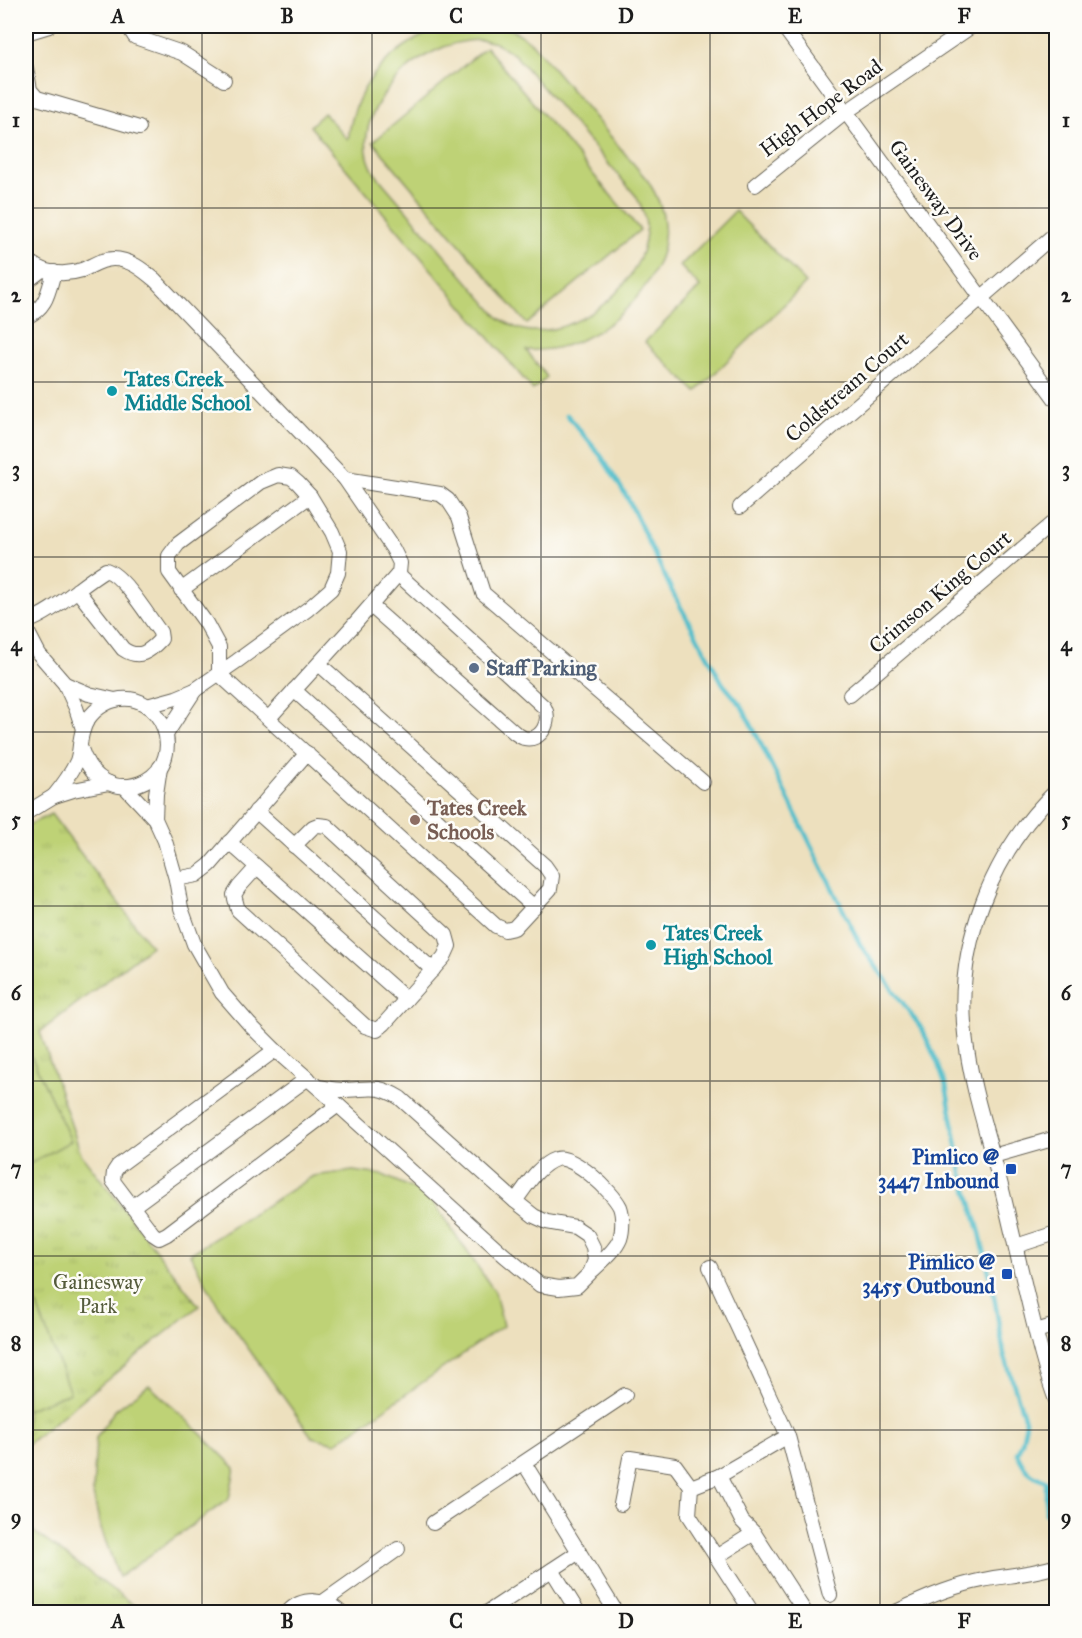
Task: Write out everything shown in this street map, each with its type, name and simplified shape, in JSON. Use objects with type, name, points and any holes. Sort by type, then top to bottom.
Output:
[{"type":"street","points":[[27,30],[49,26]]},
{"type":"street","points":[[128,26],[135,37],[182,53],[224,80]]},
{"type":"street","name":"Gainesway Drive","points":[[783,26],[1056,400]]},
{"type":"street","name":"High Hope Road","points":[[754,185],[846,112],[972,26]]},
{"type":"street","points":[[26,68],[30,90],[37,98],[139,128]]},
{"type":"street","name":"Coldstream Court","points":[[740,507],[1056,233]]},
{"type":"street","points":[[26,257],[30,263],[48,271],[69,273],[103,260],[114,259],[126,261],[140,268],[345,479],[393,549],[400,563],[398,574],[269,718]]},
{"type":"street","points":[[26,282],[48,271]]},
{"type":"street","points":[[26,317],[40,309],[45,302],[48,271]]},
{"type":"street","points":[[147,706],[195,690],[219,674],[308,609],[331,589],[338,573],[340,551],[332,532],[310,496],[291,477],[278,475],[261,482],[178,544],[170,556],[169,572],[206,623],[219,647],[219,674],[496,926],[505,930],[514,928],[550,889],[552,876],[545,866],[318,664]]},
{"type":"street","points":[[345,479],[440,494],[448,500],[459,517],[483,593],[703,782]]},
{"type":"street","points":[[181,590],[310,496]]},
{"type":"street","name":"Crimson King Court","points":[[850,695],[1056,520]]},
{"type":"street","points":[[26,622],[56,606],[77,590],[106,570],[112,572],[123,582],[160,632],[161,639],[142,654],[132,655],[123,649],[77,590]]},
{"type":"street","points":[[371,606],[515,733],[524,738],[535,737],[541,732],[547,724],[548,714],[544,707],[398,574]]},
{"type":"street","points":[[26,629],[39,654],[65,684],[83,729]]},
{"type":"street","points":[[65,684],[89,694],[115,700]]},
{"type":"street","points":[[166,733],[195,690]]},
{"type":"street","points":[[294,690],[534,907]]},
{"type":"street","points":[[54,796],[71,773],[81,749],[83,729],[90,716],[101,706],[115,700],[136,701],[156,713],[166,733],[166,751],[160,768],[155,819]]},
{"type":"street","points":[[81,749],[90,770],[109,783],[124,786],[135,784],[144,781],[160,768]]},
{"type":"street","points":[[176,879],[197,875],[210,865],[306,753]]},
{"type":"street","points":[[26,813],[54,796],[109,783]]},
{"type":"street","points":[[124,786],[155,819],[165,841],[176,879],[181,908],[194,944],[222,993],[275,1050],[540,1285],[559,1288],[576,1286],[608,1256],[620,1238],[622,1221],[620,1208],[612,1195],[579,1165],[561,1158],[553,1160],[537,1172],[515,1201]]},
{"type":"street","points":[[1056,791],[1013,843],[996,872],[973,933],[964,991],[964,1034],[970,1066],[1042,1358],[1056,1400]]},
{"type":"street","points":[[256,811],[433,970]]},
{"type":"street","points":[[258,867],[234,895],[238,910],[365,1026],[377,1029],[444,957],[449,946],[446,935],[327,826],[313,827],[294,846]]},
{"type":"street","points":[[229,842],[406,999]]},
{"type":"street","points":[[275,1050],[118,1166],[114,1172],[113,1181],[153,1234],[159,1238],[167,1234],[338,1105]]},
{"type":"street","points":[[313,1082],[341,1090],[372,1088],[388,1090],[400,1098],[534,1216],[547,1222],[575,1227],[586,1235],[593,1247],[595,1260],[590,1273]]},
{"type":"street","points":[[132,1207],[313,1082]]},
{"type":"street","points":[[993,1156],[1056,1138]]},
{"type":"street","points":[[1016,1246],[1056,1233]]},
{"type":"street","points":[[710,1267],[788,1436],[830,1595]]},
{"type":"street","points":[[1036,1331],[1056,1325]]},
{"type":"street","points":[[433,1523],[625,1395]]},
{"type":"street","points":[[691,1487],[719,1476],[788,1436]]},
{"type":"street","points":[[621,1504],[630,1458],[675,1465],[691,1487],[689,1515],[752,1612]]},
{"type":"street","points":[[524,1463],[616,1612]]},
{"type":"street","points":[[719,1476],[742,1521],[754,1533],[805,1612]]},
{"type":"street","points":[[716,1557],[754,1533]]},
{"type":"street","points":[[323,1602],[398,1549]]},
{"type":"street","points":[[488,1612],[579,1552]]},
{"type":"street","points":[[896,1612],[924,1598],[981,1580],[1031,1573],[1056,1566]]},
{"type":"street","points":[[552,1570],[578,1612]]},
{"type":"street","points":[[288,1612],[302,1603],[312,1601],[323,1602],[340,1612]]},
{"type":"green space","points":[[445,26],[502,26],[518,33],[533,44],[648,181],[661,207],[664,237],[661,256],[643,290],[616,318],[583,339],[565,346],[526,350],[547,377],[533,390],[310,126],[324,113],[348,140],[359,100],[379,68],[392,55],[426,34]],"holes":[[[476,40],[496,43],[515,55],[636,196],[645,218],[646,232],[642,251],[634,269],[622,286],[608,301],[590,314],[552,329],[524,330],[499,318],[374,172],[367,155],[367,137],[371,119],[379,102],[403,72],[439,49],[451,45]]]},
{"type":"green space","points":[[486,47],[640,230],[527,324],[373,142]]},
{"type":"green space","points":[[735,211],[806,283],[696,392],[645,342],[700,287],[680,266]]},
{"type":"green space","name":"Gainesway Park","points":[[51,814],[151,946],[40,1032],[81,1154],[199,1306],[26,1445],[26,826]]},
{"type":"green space","points":[[26,1045],[71,1141],[26,1166]]},
{"type":"green space","points":[[353,1171],[383,1175],[429,1196],[495,1292],[503,1326],[336,1443],[312,1437],[220,1309],[190,1254],[313,1176]]},
{"type":"green space","points":[[26,1277],[70,1393],[26,1410]]},
{"type":"green space","points":[[149,1385],[235,1468],[229,1499],[119,1577],[101,1529],[93,1494],[96,1438],[114,1411]]},
{"type":"green space","points":[[26,1526],[143,1612],[26,1612]]},
{"type":"waterway","points":[[567,415],[601,456],[627,497],[672,591],[723,684],[741,705],[861,946],[922,1029],[938,1064],[946,1086],[962,1173],[980,1233],[993,1290],[1004,1354],[1026,1423],[1017,1453],[1028,1471],[1046,1481],[1046,1514]]},
{"type":"place","name":"Tates Creek Middle School","points":[[112,391]]},
{"type":"place","name":"Staff Parking","points":[[474,668]]},
{"type":"place","name":"Tates Creek Schools","points":[[415,820]]},
{"type":"place","name":"Tates Creek High School","points":[[651,945]]},
{"type":"place","name":"Pimlico @ 3447 Inbound","points":[[1011,1169]]},
{"type":"place","name":"Pimlico @ 3455 Outbound","points":[[1007,1274]]}]
